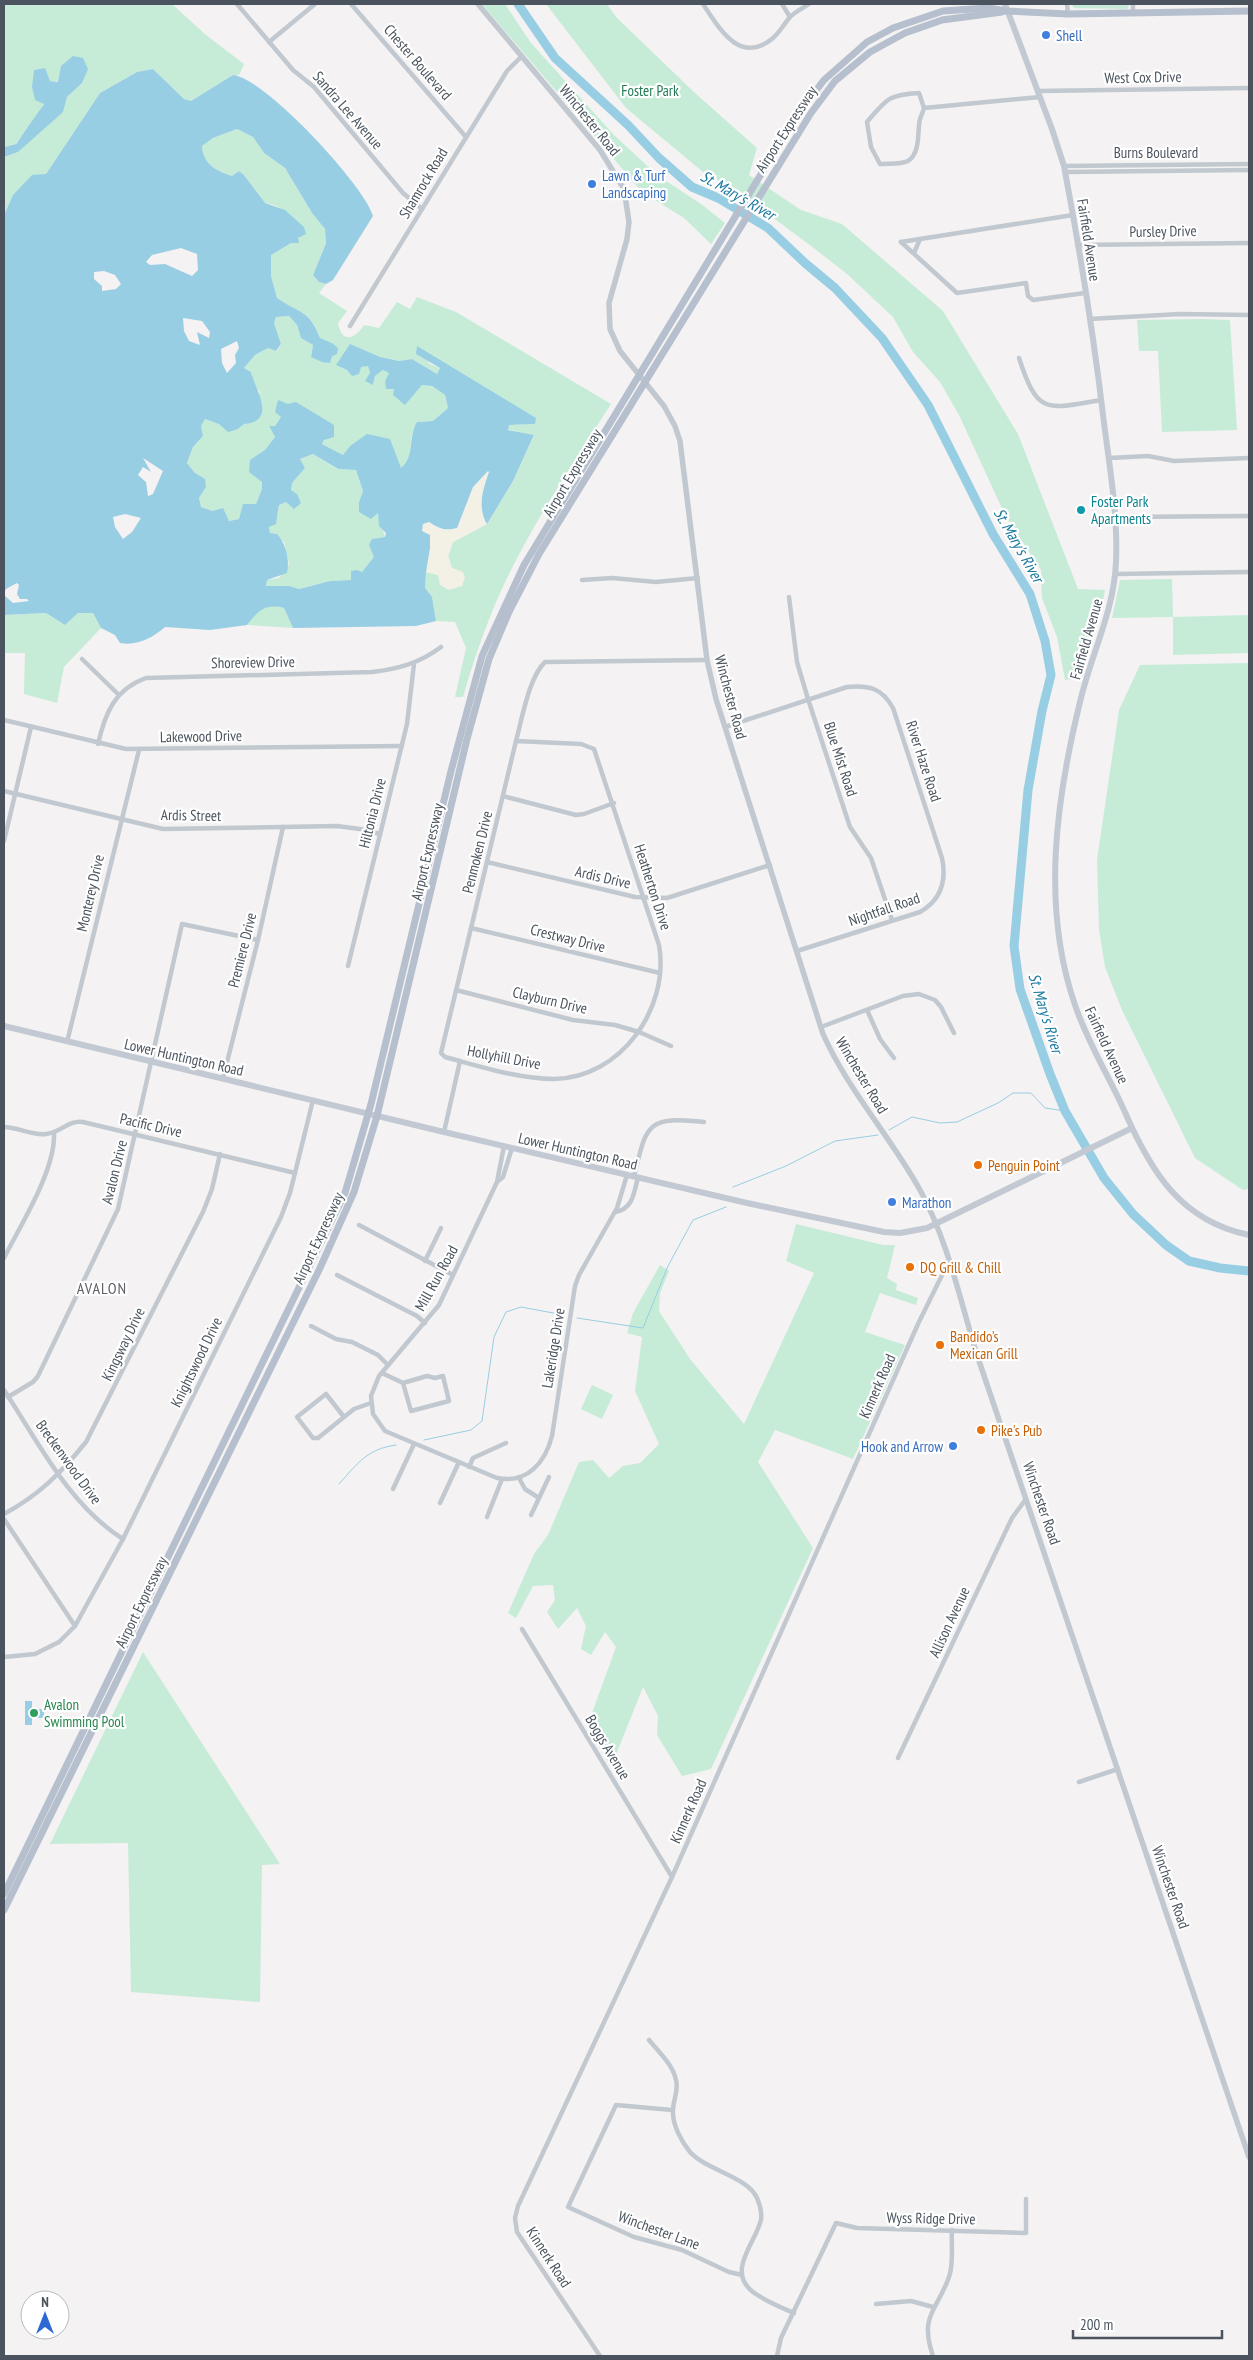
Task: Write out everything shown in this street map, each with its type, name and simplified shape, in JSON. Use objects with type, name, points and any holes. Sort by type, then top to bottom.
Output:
[{"type":"main road","points":[[978,8],[986,4]]},
{"type":"main road","points":[[1006,8],[1068,14],[1133,14],[1210,8],[1249,11]]},
{"type":"main road","name":"Airport Expressway","points":[[4,1910],[320,1268],[354,1192],[377,1116],[467,739],[489,659],[509,612],[539,554],[718,245],[762,176],[795,118],[824,80],[867,42],[893,28],[943,11],[1006,8]]},
{"type":"main road","name":"Airport Expressway","points":[[4,1894],[345,1193],[368,1113],[451,771],[482,656],[524,565],[642,377],[726,252],[811,113],[835,81],[870,52],[904,33],[942,20],[1006,8]]},
{"type":"main road","name":"Fairfield Avenue","points":[[1006,8],[1039,94],[1064,169],[1102,400],[1114,517],[1115,574],[1108,616],[1081,697],[1070,746],[1059,817],[1056,912],[1064,965],[1076,1007],[1132,1128],[1160,1178],[1177,1198],[1209,1221],[1249,1235]]},
{"type":"main road","name":"Lower Huntington Road","points":[[4,1026],[633,1176],[870,1230],[900,1233],[936,1224],[1132,1128]]},
{"type":"street","name":"Sandra Lee Avenue","points":[[237,4],[293,70],[314,87],[403,193],[422,209]]},
{"type":"street","points":[[269,42],[315,4]]},
{"type":"street","name":"Chester Boulevard","points":[[351,4],[466,137]]},
{"type":"street","name":"Winchester Road","points":[[478,4],[600,150],[624,189],[629,222],[627,239],[611,292],[608,317],[613,338],[620,351],[664,406],[675,426],[680,441],[707,660],[725,726],[821,1027],[835,1057],[920,1190],[936,1224],[977,1356],[1027,1498],[1249,2157]]},
{"type":"street","points":[[702,4],[729,40],[744,47],[758,46],[774,37],[790,17],[809,4]]},
{"type":"street","points":[[782,4],[790,17]]},
{"type":"street","points":[[1067,4],[1068,14]]},
{"type":"street","points":[[1133,4],[1133,14]]},
{"type":"street","name":"Shamrock Road","points":[[350,326],[507,71],[522,56]]},
{"type":"street","name":"West Cox Drive","points":[[924,108],[1039,94],[1249,88]]},
{"type":"street","points":[[919,93],[924,108],[912,157],[907,161],[898,163],[880,164],[871,146],[867,122],[889,98],[896,94],[919,93]]},
{"type":"street","name":"Burns Boulevard","points":[[1064,169],[1249,164]]},
{"type":"street","name":"Burns Boulevard","points":[[1064,169],[1249,170]]},
{"type":"street","points":[[1073,215],[901,242],[957,294],[1026,284],[1028,296],[1033,300],[1085,293]]},
{"type":"street","points":[[914,254],[920,239]]},
{"type":"street","name":"Pursley Drive","points":[[1078,245],[1249,242]]},
{"type":"street","points":[[1089,319],[1180,314],[1249,315]]},
{"type":"street","points":[[1018,358],[1028,387],[1043,403],[1060,406],[1102,400]]},
{"type":"street","points":[[1109,458],[1148,456],[1174,461],[1249,458]]},
{"type":"street","points":[[1114,517],[1249,516]]},
{"type":"street","points":[[1115,574],[1249,572]]},
{"type":"street","points":[[582,580],[612,578],[656,582],[698,578]]},
{"type":"street","name":"Blue Mist Road","points":[[789,597],[797,662],[808,699],[850,826],[871,858],[892,920]]},
{"type":"street","name":"Shoreview Drive","points":[[98,744],[107,711],[119,695],[131,684],[146,678],[393,670],[414,664],[441,648]]},
{"type":"street","points":[[82,658],[119,695]]},
{"type":"street","name":"Penmoken Drive","points":[[441,1053],[516,741],[529,695],[540,667],[545,662],[707,660]]},
{"type":"street","name":"Hiltonia Drive","points":[[348,966],[402,746],[410,704],[414,664]]},
{"type":"street","name":"River Haze Road","points":[[808,699],[847,687],[864,685],[877,690],[889,700],[942,858]]},
{"type":"street","points":[[725,726],[808,699]]},
{"type":"street","name":"Lakewood Drive","points":[[4,720],[98,744],[139,750],[402,746]]},
{"type":"street","points":[[4,841],[31,727]]},
{"type":"street","name":"Heatherton Drive","points":[[516,741],[581,744],[594,750],[614,804],[659,945],[661,958],[660,973],[650,1013],[639,1032]]},
{"type":"street","name":"Monterey Drive","points":[[67,1042],[120,819],[139,750]]},
{"type":"street","name":"Ardis Street","points":[[4,791],[163,829],[348,827],[380,834]]},
{"type":"street","points":[[503,796],[576,814],[584,814],[614,804]]},
{"type":"street","name":"Premiere Drive","points":[[223,1078],[258,940],[283,827]]},
{"type":"street","name":"Nightfall Road","points":[[797,951],[920,912],[938,899],[944,875],[942,858]]},
{"type":"street","name":"Ardis Drive","points":[[487,862],[644,897],[667,898],[770,865]]},
{"type":"street","name":"Avalon Drive","points":[[8,1397],[33,1382],[47,1360],[114,1221],[136,1134],[182,924],[258,940]]},
{"type":"street","name":"Crestway Drive","points":[[471,928],[660,973]]},
{"type":"street","name":"Clayburn Drive","points":[[456,990],[573,1020],[616,1025],[639,1032],[671,1046]]},
{"type":"street","points":[[821,1027],[913,994],[928,996],[942,1007],[954,1033]]},
{"type":"street","points":[[867,1010],[880,1039],[894,1058]]},
{"type":"street","name":"Hollyhill Drive","points":[[441,1053],[445,1057],[519,1075],[555,1079],[584,1073],[618,1055],[627,1048],[639,1032]]},
{"type":"street","points":[[444,1132],[460,1061]]},
{"type":"street","name":"Knightswood Drive","points":[[4,1656],[35,1654],[59,1642],[75,1626],[123,1539],[281,1217],[290,1193],[313,1100]]},
{"type":"street","points":[[633,1176],[642,1142],[645,1135],[655,1124],[672,1119],[704,1122]]},
{"type":"street","name":"Pacific Drive","points":[[4,1126],[40,1134],[54,1132],[61,1127],[78,1121],[295,1173]]},
{"type":"street","points":[[4,1258],[49,1166],[54,1148],[54,1132]]},
{"type":"street","name":"Mill Run Road","points":[[371,1403],[372,1388],[382,1372],[425,1323],[438,1305],[497,1182],[504,1146]]},
{"type":"street","name":"Mill Run Road","points":[[497,1182],[503,1177],[512,1148]]},
{"type":"street","name":"Kingsway Drive","points":[[4,1514],[37,1494],[60,1474],[86,1442],[102,1415],[203,1212],[212,1190],[220,1154]]},
{"type":"street","name":"Lakeridge Drive","points":[[615,1212],[624,1210],[630,1204],[633,1176]]},
{"type":"street","name":"Lakeridge Drive","points":[[517,1478],[530,1472],[539,1464],[550,1444],[579,1275],[633,1176]]},
{"type":"street","points":[[359,1225],[453,1275]]},
{"type":"street","points":[[425,1261],[441,1228]]},
{"type":"street","name":"Kinnerk Road","points":[[600,2356],[517,2232],[515,2218],[518,2206],[672,1878],[918,1324],[945,1269],[950,1265]]},
{"type":"street","points":[[337,1275],[417,1316],[425,1323]]},
{"type":"street","points":[[311,1326],[336,1338],[352,1342],[378,1355],[388,1365]]},
{"type":"street","points":[[382,1372],[403,1383],[427,1376],[435,1378],[443,1376],[449,1401],[411,1411],[403,1383]]},
{"type":"street","name":"Breckenwood Drive","points":[[4,1390],[60,1474],[90,1514],[123,1539]]},
{"type":"street","points":[[344,1417],[326,1394],[297,1417],[313,1438],[318,1438],[360,1406],[371,1403],[373,1414],[386,1431],[502,1479],[517,1478],[525,1490],[539,1498]]},
{"type":"street","points":[[469,1466],[473,1458],[506,1443]]},
{"type":"street","points":[[393,1489],[414,1444]]},
{"type":"street","points":[[440,1503],[459,1462]]},
{"type":"street","points":[[531,1515],[549,1477]]},
{"type":"street","points":[[487,1517],[502,1479]]},
{"type":"street","name":"Allison Avenue","points":[[898,1758],[1012,1518],[1027,1498]]},
{"type":"street","points":[[4,1519],[75,1626]]},
{"type":"street","name":"Boggs Avenue","points":[[522,1629],[672,1878]]},
{"type":"street","points":[[1079,1782],[1118,1769]]},
{"type":"street","points":[[649,2040],[675,2075],[677,2090],[672,2110],[679,2135],[689,2151],[702,2162],[745,2184],[757,2197],[761,2210],[761,2220],[747,2249],[742,2275],[752,2291],[794,2313],[781,2338],[777,2356]]},
{"type":"street","name":"Winchester Lane","points":[[672,2110],[616,2105],[568,2207],[634,2237],[682,2250],[730,2272],[742,2275]]},
{"type":"street","name":"Wyss Ridge Drive","points":[[794,2313],[836,2223],[856,2228],[1026,2233],[1026,2199]]},
{"type":"street","points":[[933,2356],[927,2332],[933,2306],[950,2271],[952,2230]]},
{"type":"street","points":[[876,2304],[911,2301],[933,2306]]},
{"type":"green space","points":[[4,4],[172,4],[206,35],[244,64],[239,75],[233,75],[191,101],[184,99],[153,69],[137,72],[100,93],[46,174],[13,195],[4,215],[4,157],[18,152],[82,83],[50,81],[44,103],[34,121],[15,144],[4,147]]},
{"type":"green space","points":[[482,4],[505,4],[531,43],[614,135],[657,175],[701,204],[725,223],[711,244],[684,218],[642,192]]},
{"type":"green space","name":"Foster Park","points":[[546,4],[607,4],[616,17],[695,93],[757,148],[749,175],[801,210],[842,224],[943,311],[1018,434],[1078,589],[1105,590],[1100,615],[1081,678],[1065,680],[1057,637],[1042,598],[1041,570],[1006,517],[959,415],[940,382],[913,352],[893,317],[847,274],[737,191],[703,172],[626,108]]},
{"type":"green space","points":[[1071,4],[1129,4],[1129,6],[1127,9],[1074,8]]},
{"type":"green space","points":[[237,129],[253,137],[264,153],[285,168],[312,213],[325,229],[326,242],[313,275],[319,282],[326,284],[319,293],[347,311],[338,323],[340,330],[346,337],[353,336],[364,325],[379,328],[397,302],[410,309],[417,297],[456,312],[611,404],[552,497],[512,568],[484,632],[463,697],[455,697],[466,648],[455,622],[436,621],[432,598],[425,588],[426,572],[438,575],[462,572],[452,568],[448,556],[453,542],[487,524],[513,481],[534,436],[507,429],[509,425],[535,424],[535,418],[417,347],[430,364],[440,368],[437,374],[412,359],[399,361],[379,357],[351,345],[337,365],[348,370],[368,365],[373,385],[375,376],[383,370],[389,373],[385,381],[389,388],[394,389],[405,404],[422,385],[432,386],[445,395],[448,408],[433,421],[417,422],[412,433],[408,458],[401,469],[350,446],[343,455],[322,444],[334,425],[279,401],[281,417],[275,426],[269,426],[275,437],[265,450],[262,489],[256,504],[239,519],[228,521],[213,511],[201,507],[199,498],[206,487],[187,463],[193,447],[203,436],[201,426],[205,419],[238,429],[244,424],[260,392],[254,385],[251,372],[244,368],[255,355],[268,348],[277,351],[281,344],[274,323],[276,317],[289,316],[297,325],[301,338],[313,345],[311,357],[332,343],[320,338],[312,322],[303,313],[277,299],[271,276],[271,255],[298,238],[304,227],[282,209],[265,203],[239,171],[232,176],[226,174],[211,166],[205,158],[202,146],[213,138]]},
{"type":"green space","points":[[1137,320],[1230,320],[1237,430],[1162,432],[1158,351],[1139,351]]},
{"type":"green space","points":[[313,454],[337,469],[356,470],[363,491],[359,502],[378,513],[385,537],[373,539],[375,557],[362,572],[351,571],[352,580],[330,581],[299,589],[289,586],[266,586],[267,580],[279,578],[289,564],[284,542],[270,533],[269,527],[278,515],[279,505],[286,502],[292,483],[305,468],[300,459]]},
{"type":"green space","points":[[1172,579],[1173,617],[1112,618],[1120,580]]},
{"type":"green space","points":[[273,605],[284,608],[293,628],[247,625],[258,610]]},
{"type":"green space","points":[[46,613],[65,625],[78,613],[93,613],[101,628],[64,667],[57,703],[24,694],[25,653],[4,653],[4,615]]},
{"type":"green space","points":[[1249,615],[1249,653],[1173,655],[1173,617]]},
{"type":"green space","points":[[1249,663],[1249,1189],[1243,1190],[1195,1158],[1122,1010],[1105,967],[1099,929],[1097,860],[1119,710],[1140,665]]},
{"type":"green space","points":[[796,1224],[883,1245],[895,1245],[887,1278],[897,1284],[896,1290],[918,1298],[916,1305],[880,1293],[865,1332],[905,1345],[853,1459],[775,1430],[758,1462],[813,1548],[711,1769],[682,1776],[657,1735],[658,1716],[643,1687],[611,1767],[587,1727],[616,1647],[605,1632],[591,1655],[581,1649],[586,1626],[577,1608],[558,1629],[547,1612],[555,1600],[553,1585],[533,1586],[516,1618],[508,1613],[534,1554],[548,1535],[579,1462],[593,1460],[609,1478],[623,1466],[640,1463],[659,1444],[635,1391],[642,1337],[627,1333],[633,1313],[660,1265],[669,1271],[660,1293],[659,1311],[690,1359],[744,1424],[814,1273],[786,1261]]},
{"type":"green space","points":[[592,1385],[613,1395],[602,1419],[581,1409]]},
{"type":"green space","points":[[143,1652],[280,1864],[262,1865],[260,2002],[131,1992],[128,1843],[50,1844]]},
{"type":"sand","points":[[488,470],[482,505],[482,511],[487,524],[453,542],[448,556],[452,568],[463,572],[465,577],[462,586],[449,590],[440,585],[438,575],[426,572],[430,548],[422,531],[423,524],[429,522],[440,529],[457,528],[473,487]]},
{"type":"water","points":[[73,56],[83,58],[88,69],[82,83],[67,97],[63,112],[18,152],[4,157],[4,147],[16,144],[44,104],[35,100],[32,87],[34,70],[45,68],[50,81],[58,82],[61,66]]},
{"type":"water","points":[[153,69],[184,99],[191,101],[233,75],[248,81],[267,94],[312,135],[352,182],[366,201],[373,216],[333,280],[326,284],[319,282],[313,275],[326,243],[325,229],[312,213],[285,168],[264,153],[253,137],[237,129],[213,138],[202,146],[205,158],[211,166],[232,176],[239,171],[265,203],[285,210],[304,227],[306,234],[298,238],[299,243],[291,243],[271,255],[271,276],[277,298],[308,317],[320,338],[338,348],[337,354],[332,356],[330,363],[311,357],[313,345],[301,338],[297,325],[289,316],[276,317],[274,323],[281,344],[276,351],[268,348],[255,355],[244,368],[251,372],[260,395],[262,411],[260,417],[254,422],[244,424],[238,429],[228,432],[219,424],[205,419],[201,426],[203,436],[193,447],[187,463],[195,473],[205,479],[206,487],[199,498],[201,507],[213,511],[223,508],[229,521],[239,519],[243,504],[256,504],[262,489],[262,482],[249,472],[250,460],[265,450],[275,437],[269,426],[275,426],[281,417],[275,412],[278,400],[288,404],[296,402],[334,425],[334,437],[324,440],[322,444],[343,455],[350,446],[367,434],[390,439],[401,468],[408,458],[414,427],[417,422],[433,421],[448,408],[445,395],[432,386],[422,385],[405,405],[393,395],[394,389],[386,389],[385,381],[389,373],[383,370],[375,376],[373,385],[365,381],[370,373],[368,366],[361,367],[359,374],[352,376],[347,370],[336,365],[350,344],[380,357],[399,361],[412,359],[437,374],[440,368],[416,354],[417,346],[536,418],[535,424],[509,425],[508,430],[534,435],[513,481],[487,524],[482,512],[482,505],[488,471],[473,487],[457,528],[443,529],[429,522],[423,524],[422,531],[430,535],[425,588],[432,597],[436,621],[416,626],[293,628],[284,608],[267,607],[262,609],[247,625],[210,630],[165,627],[155,635],[144,640],[127,644],[120,643],[115,635],[101,628],[93,613],[78,613],[65,625],[46,613],[4,615],[4,595],[13,603],[29,601],[27,599],[20,599],[17,594],[19,585],[17,583],[6,589],[4,593],[4,215],[13,195],[32,175],[46,174],[100,93],[137,72]],"holes":[[[181,248],[197,254],[198,270],[192,276],[165,264],[150,265],[146,262],[152,255]],[[104,271],[115,275],[121,284],[116,289],[102,291],[102,286],[94,279],[94,272]],[[183,318],[202,321],[210,332],[209,338],[197,332],[200,345],[189,341],[184,331]],[[237,341],[239,348],[235,355],[236,363],[227,373],[222,363],[221,349]],[[313,454],[338,469],[356,470],[363,491],[359,502],[359,512],[371,519],[378,513],[379,526],[386,533],[385,537],[372,539],[369,545],[374,557],[362,572],[357,570],[351,571],[351,580],[330,581],[299,589],[289,586],[266,586],[267,580],[287,573],[288,558],[285,547],[277,534],[270,533],[269,527],[276,524],[279,505],[286,502],[294,509],[301,503],[297,494],[291,490],[292,483],[305,468],[300,459]],[[143,458],[163,471],[153,494],[148,496],[146,482],[138,475],[143,467],[151,472]],[[125,514],[141,518],[132,532],[123,539],[115,527],[113,517]]]},
{"type":"water","name":"Avalon Swimming Pool","points":[[25,1701],[32,1701],[32,1709],[44,1709],[44,1718],[32,1718],[32,1725],[25,1725]]},
{"type":"waterway","name":"St. Mary's River","points":[[518,4],[555,58],[628,125],[659,158],[692,187],[718,198],[768,228],[835,288],[882,338],[928,405],[993,534],[1030,594],[1045,641],[1051,675],[1042,711],[1028,790],[1014,946],[1020,989],[1050,1074],[1065,1111],[1104,1178],[1133,1214],[1166,1245],[1189,1261],[1220,1268],[1249,1271]]},
{"type":"waterway","points":[[889,1130],[912,1117],[940,1123],[957,1122],[998,1103],[1013,1093],[1031,1093],[1045,1108],[1065,1111]]},
{"type":"waterway","points":[[733,1187],[786,1166],[835,1141],[878,1135]]},
{"type":"waterway","points":[[577,1318],[643,1328],[668,1266],[693,1220],[726,1207]]},
{"type":"waterway","points":[[424,1440],[471,1430],[482,1421],[494,1337],[506,1312],[521,1307],[564,1315]]},
{"type":"waterway","points":[[339,1484],[364,1458],[378,1450],[396,1445]]},
{"type":"place","name":"Shell","points":[[1046,35]]},
{"type":"place","name":"Lawn & Turf Landscaping","points":[[592,184]]},
{"type":"place","name":"Foster Park Apartments","points":[[1081,510]]},
{"type":"place","name":"Penguin Point","points":[[978,1165]]},
{"type":"place","name":"Marathon","points":[[892,1202]]},
{"type":"place","name":"DQ Grill & Chill","points":[[910,1267]]},
{"type":"place","name":"Bandido's Mexican Grill","points":[[940,1345]]},
{"type":"place","name":"Pike's Pub","points":[[981,1430]]},
{"type":"place","name":"Hook and Arrow","points":[[953,1446]]},
{"type":"place","name":"Avalon Swimming Pool","points":[[34,1713]]},
{"type":"district","name":"AVALON","points":[[102,1288]]}]
